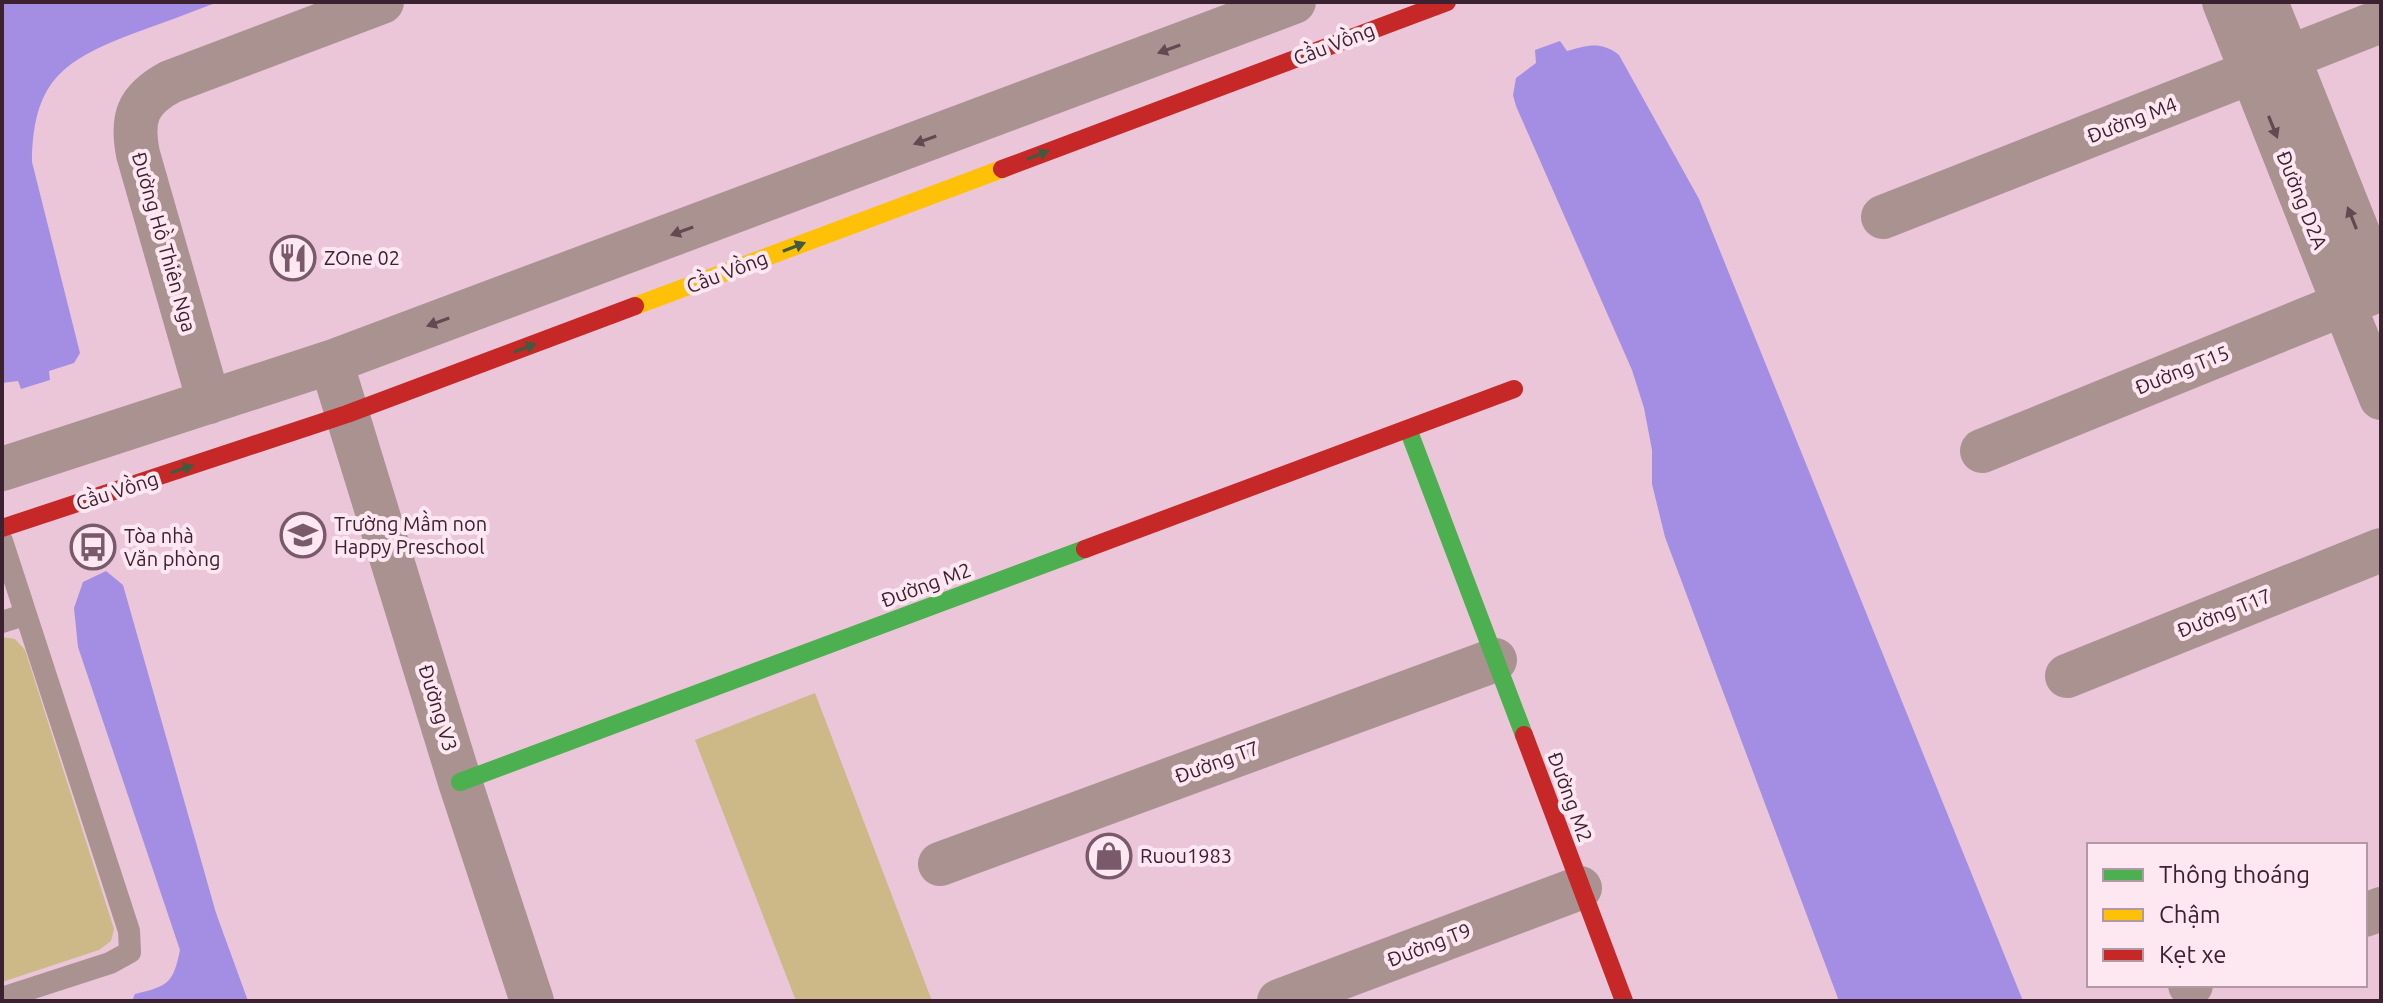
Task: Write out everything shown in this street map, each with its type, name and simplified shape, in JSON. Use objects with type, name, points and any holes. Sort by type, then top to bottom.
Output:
[{"type":"street","name":"Đường Hồ Thiên Nga","points":[[209,402],[138,154],[136,117],[147,97],[170,82],[382,2]]},
{"type":"street","points":[[2,469],[331,362],[1228,14],[1294,2]]},
{"type":"street","name":"Cầu Vồng","points":[[2,528],[347,414],[1447,2]]},
{"type":"street","name":"Đường D2A","points":[[2224,2],[2270,65],[2372,293],[2381,398]]},
{"type":"street","name":"Đường D2A","points":[[2266,2],[2270,65]]},
{"type":"street","name":"Đường M4","points":[[1883,217],[2381,21]]},
{"type":"street","name":"Đường T15","points":[[1982,451],[2372,293]]},
{"type":"street","name":"Đường V3","points":[[331,362],[460,782],[532,1001]]},
{"type":"street","name":"Đường M2","points":[[460,782],[1514,389]]},
{"type":"street","name":"Đường M2","points":[[1408,429],[1624,1001]]},
{"type":"street","name":"Đường T17","points":[[2067,676],[2381,550]]},
{"type":"street","name":"Đường T7","points":[[940,864],[1495,660]]},
{"type":"street","name":"Đường T9","points":[[1279,1001],[1580,888]]},
{"type":"lane","points":[[2,541],[129,931],[130,952],[110,963],[2,998]]},
{"type":"lane","points":[[2,622],[24,615]]},
{"type":"shaded area","points":[[2,2],[218,2],[87,54],[56,78],[45,94],[38,112],[32,162],[80,353],[74,363],[49,371],[50,380],[21,389],[18,381],[2,383]]},
{"type":"shaded area","points":[[1560,41],[1567,51],[1594,46],[1607,48],[1619,55],[1699,199],[2023,1001],[1839,1001],[1665,537],[1652,484],[1652,450],[1644,408],[1632,370],[1516,106],[1513,95],[1516,78],[1536,63],[1535,50]]},
{"type":"shaded area","points":[[106,571],[123,585],[216,913],[248,1001],[132,1001],[135,994],[167,982],[175,970],[180,950],[78,647],[74,608],[83,582]]},
{"type":"shaded area","points":[[2,637],[15,639],[25,650],[114,929],[111,941],[99,950],[2,982]]},
{"type":"shaded area","points":[[815,693],[932,1001],[796,1001],[695,740]]},
{"type":"traffic: fast","points":[[1408,429],[1524,735]]},
{"type":"traffic: fast","points":[[460,782],[1085,549]]},
{"type":"traffic: slow","points":[[635,306],[1002,169]]},
{"type":"traffic: jam","points":[[1002,169],[1447,2]]},
{"type":"traffic: jam","points":[[2,528],[347,414],[635,306]]},
{"type":"traffic: jam","points":[[1085,549],[1514,389]]},
{"type":"traffic: jam","points":[[1524,735],[1624,1001]]},
{"type":"place","name":"ZOne 02","points":[[293,258]]},
{"type":"place","name":"Trường Mầm non Happy Preschool","points":[[303,535]]},
{"type":"place","name":"Tòa nhà Văn phòng","points":[[93,547]]},
{"type":"place","name":"Ruou1983","points":[[1109,856]]}]
